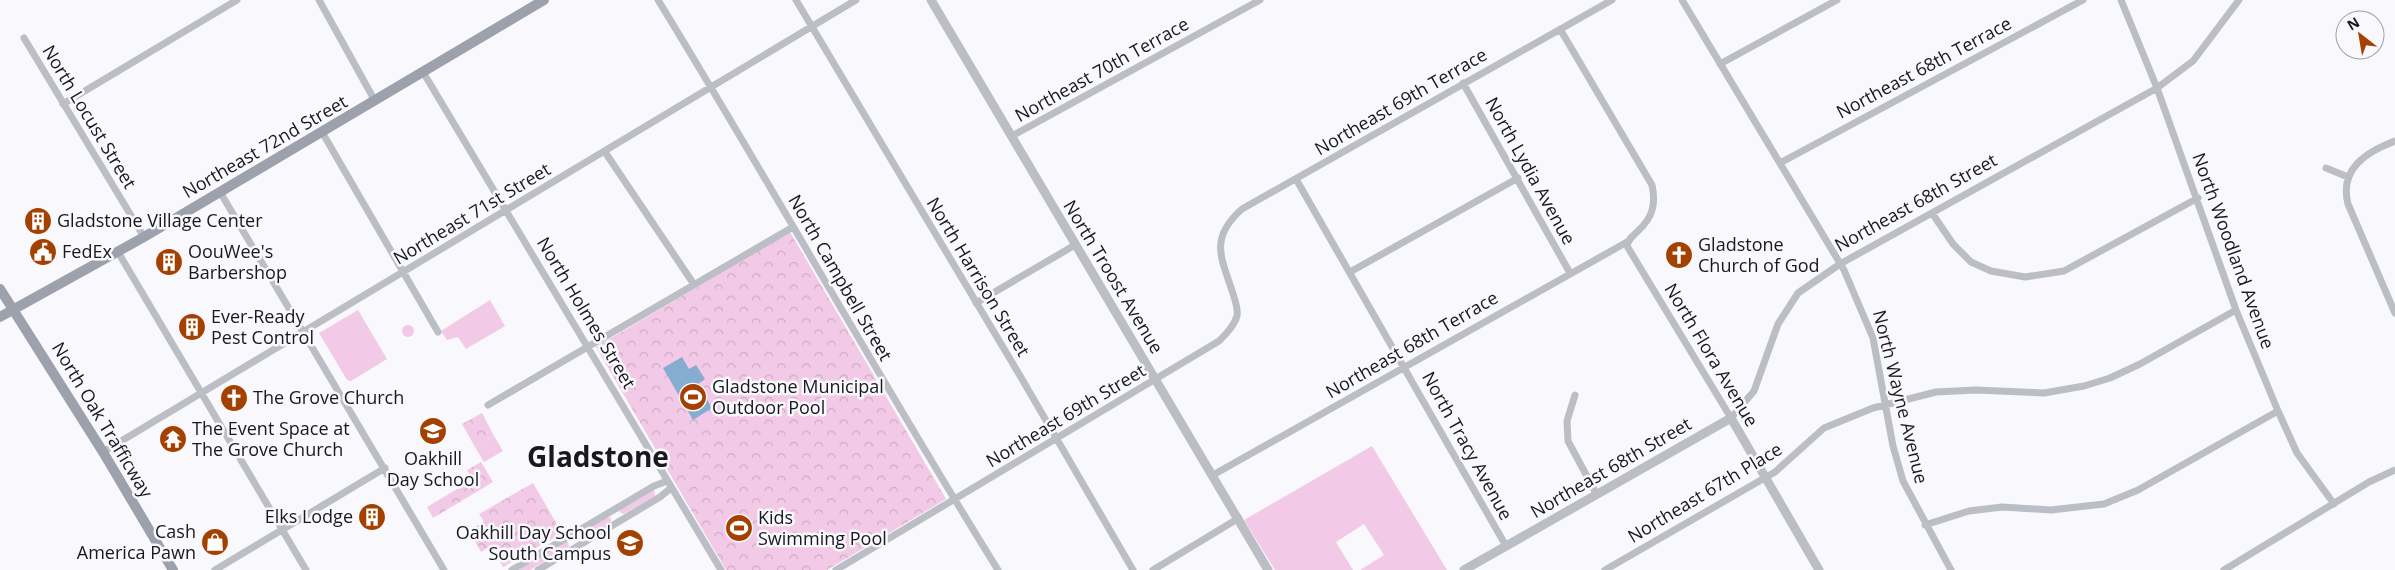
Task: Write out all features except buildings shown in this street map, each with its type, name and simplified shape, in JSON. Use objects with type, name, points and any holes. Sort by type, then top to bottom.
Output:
[{"type":"main road","name":"Northeast 72nd Street","points":[[0,318],[144,237],[544,0]]},
{"type":"main road","name":"North Oak Trafficway","points":[[0,289],[103,452],[173,570]]},
{"type":"street","points":[[63,104],[237,0]]},
{"type":"street","points":[[319,0],[375,101]]},
{"type":"street","name":"North Campbell Street","points":[[658,0],[712,87],[792,227],[954,500],[998,570]]},
{"type":"street","name":"North Harrison Street","points":[[796,0],[1133,570]]},
{"type":"street","name":"Northeast 71st Street","points":[[103,452],[200,392],[405,272],[506,209],[605,152],[856,0]]},
{"type":"street","name":"North Troost Avenue","points":[[931,0],[1239,518],[1268,570]]},
{"type":"street","name":"Northeast 70th Terrace","points":[[1012,136],[1260,0]]},
{"type":"street","name":"Northeast 69th Terrace","points":[[1220,244],[1229,222],[1242,209],[1612,0]]},
{"type":"street","name":"North Wayne Avenue","points":[[1682,0],[1855,292],[1873,338],[1903,481],[1925,525],[1951,570]]},
{"type":"street","points":[[1720,64],[1837,0]]},
{"type":"street","name":"Northeast 68th Terrace","points":[[1780,163],[2083,0]]},
{"type":"street","name":"North Woodland Avenue","points":[[2121,0],[2157,88],[2198,198],[2236,310],[2278,411],[2297,453],[2334,504]]},
{"type":"street","name":"Northeast 68th Street","points":[[1464,570],[1731,418],[1754,391],[1778,324],[1798,293],[1840,264],[2157,88],[2192,61],[2239,0]]},
{"type":"street","points":[[1560,29],[1652,185],[1653,211],[1648,221],[1627,242]]},
{"type":"street","name":"North Locust Street","points":[[24,38],[144,237]]},
{"type":"street","name":"North Holmes Street","points":[[423,72],[721,570]]},
{"type":"street","name":"North Lydia Avenue","points":[[1463,83],[1518,178],[1570,274]]},
{"type":"street","points":[[322,132],[405,272],[438,332]]},
{"type":"street","points":[[2395,141],[2375,149],[2355,162],[2348,177],[2346,187],[2348,204],[2395,313]]},
{"type":"street","points":[[605,152],[693,283]]},
{"type":"street","points":[[2326,168],[2348,177]]},
{"type":"street","points":[[1350,272],[1518,178]]},
{"type":"street","name":"North Tracy Avenue","points":[[1296,179],[1506,546]]},
{"type":"street","points":[[220,192],[444,570]]},
{"type":"street","points":[[1932,213],[1953,244],[1971,262],[1991,271],[2025,278],[2064,271],[2198,198]]},
{"type":"street","points":[[488,405],[693,283],[792,227]]},
{"type":"street","name":"Northeast 68th Terrace","points":[[1213,475],[1627,242]]},
{"type":"street","name":"North Flora Avenue","points":[[1627,242],[1627,246],[1731,418],[1819,570]]},
{"type":"street","name":"Northeast 69th Street","points":[[836,570],[1219,341],[1229,330],[1236,317],[1235,301],[1221,260],[1220,244]]},
{"type":"street","points":[[976,303],[1075,245]]},
{"type":"street","points":[[118,252],[306,570]]},
{"type":"street","name":"Northeast 67th Place","points":[[1605,570],[1784,467],[1808,441],[1824,428],[1886,404],[1936,392],[1976,390],[2044,393],[2084,386],[2110,378],[2140,364],[2236,310]]},
{"type":"street","points":[[1575,395],[1567,421],[1568,441],[1597,495]]},
{"type":"street","points":[[1925,525],[1969,512],[1994,508],[2071,510],[2104,504],[2138,490],[2278,411]]},
{"type":"street","points":[[215,570],[385,468]]},
{"type":"street","points":[[2224,570],[2395,470]]},
{"type":"street","points":[[512,570],[654,486],[667,481]]},
{"type":"street","points":[[538,570],[660,497],[671,488]]},
{"type":"street","points":[[1152,570],[1239,518]]},
{"type":"street","points":[[847,563],[852,570]]},
{"type":"green space","points":[[790,232],[946,499],[827,570],[726,570],[596,347]]},
{"type":"green space","points":[[490,300],[505,326],[466,349],[458,337],[447,340],[441,331]]},
{"type":"green space","points":[[358,310],[387,359],[351,381],[347,380],[319,333]]},
{"type":"green space","points":[[406,325],[410,325],[414,331],[410,337],[406,337],[402,333],[402,329]]},
{"type":"green space","points":[[482,413],[494,436],[475,447],[462,424]]},
{"type":"green space","points":[[494,436],[503,451],[484,462],[475,447]]},
{"type":"green space","points":[[1372,446],[1447,570],[1360,570],[1384,555],[1364,524],[1336,542],[1353,570],[1275,570],[1244,520]]},
{"type":"green space","points":[[481,462],[493,482],[433,518],[427,507],[472,480],[467,470]]},
{"type":"green space","points":[[533,483],[562,533],[503,567],[491,546],[481,552],[469,530],[484,522],[479,514]]},
{"type":"green space","points":[[654,490],[655,496],[624,514],[619,512],[621,509]]},
{"type":"green space","points":[[607,517],[611,518],[611,522],[582,537],[582,532]]},
{"type":"green space","points":[[568,542],[569,547],[530,570],[519,570]]},
{"type":"water","name":"Gladstone Municipal Outdoor Pool","points":[[682,357],[689,369],[696,365],[705,379],[698,384],[712,408],[693,420],[663,368]]},
{"type":"place","name":"Gladstone Village Center","points":[[38,221]]},
{"type":"place","name":"FedEx","points":[[43,252]]},
{"type":"place","name":"Gladstone Church of God","points":[[1679,255]]},
{"type":"place","name":"OouWee's Barbershop","points":[[169,262]]},
{"type":"place","name":"Ever-Ready Pest Control","points":[[192,327]]},
{"type":"place","name":"Gladstone Municipal Outdoor Pool","points":[[693,397]]},
{"type":"place","name":"The Grove Church","points":[[234,398]]},
{"type":"place","name":"Oakhill Day School","points":[[433,431]]},
{"type":"place","name":"The Event Space at The Grove Church","points":[[173,439]]},
{"type":"place","name":"Elks Lodge","points":[[372,517]]},
{"type":"place","name":"Kids Swimming Pool","points":[[739,528]]},
{"type":"place","name":"Cash America Pawn","points":[[215,542]]},
{"type":"place","name":"Oakhill Day School South Campus","points":[[630,543]]},
{"type":"district","name":"Gladstone","points":[[598,457]]}]
